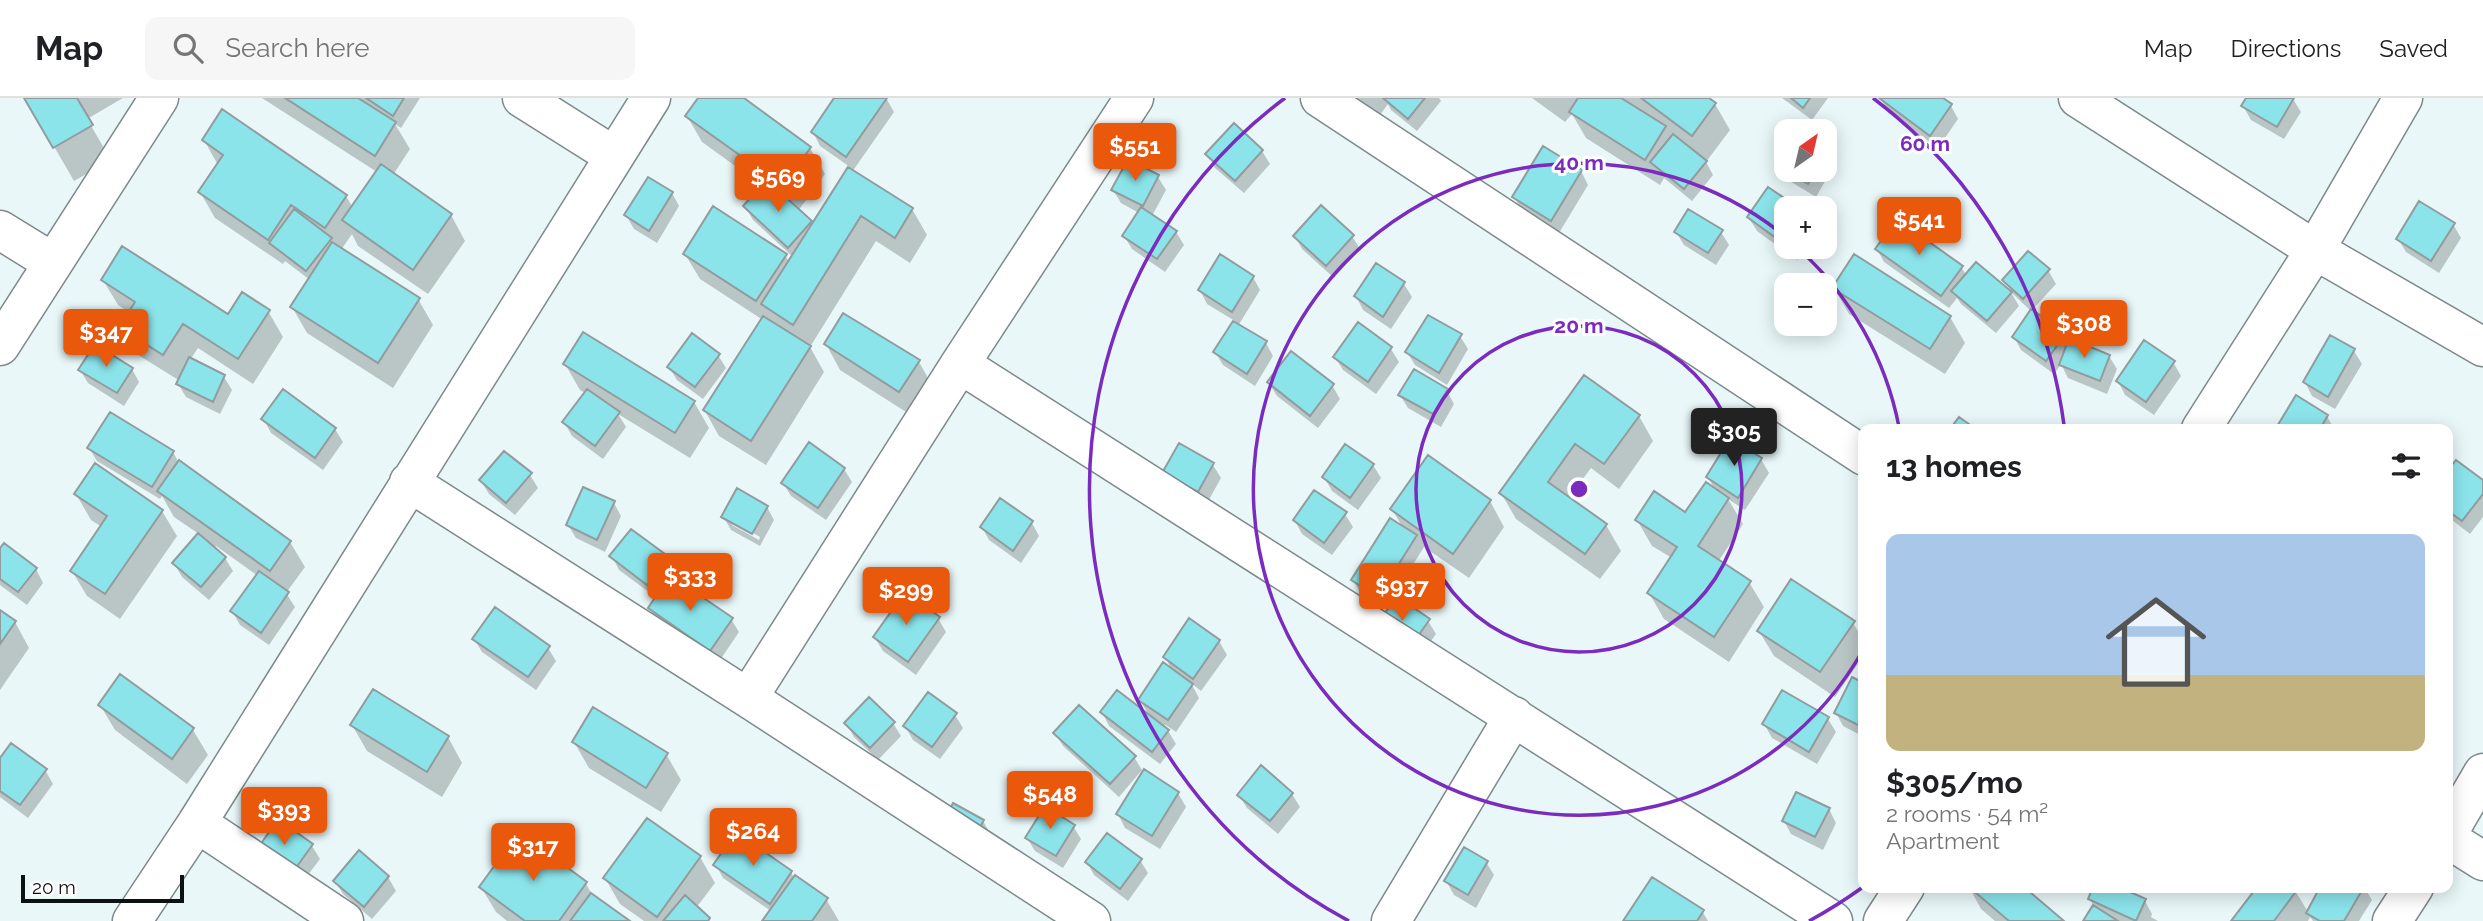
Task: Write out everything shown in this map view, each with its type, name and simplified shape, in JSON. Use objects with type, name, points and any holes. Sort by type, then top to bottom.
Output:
[{"type":"street","points":[[0,346],[159,98]]},
{"type":"street","points":[[522,98],[614,156]]},
{"type":"street","points":[[132,921],[197,823],[651,98]]},
{"type":"street","points":[[748,698],[960,364],[1135,98]]},
{"type":"street","points":[[1320,98],[1858,452]]},
{"type":"street","points":[[2078,98],[2315,250],[2483,347]]},
{"type":"street","points":[[2204,424],[2315,250],[2403,98]]},
{"type":"street","points":[[0,230],[52,262]]},
{"type":"street","points":[[960,364],[1833,921]]},
{"type":"street","points":[[409,482],[1091,921]]},
{"type":"street","points":[[1391,921],[1514,716]]},
{"type":"street","points":[[2453,824],[2483,773]]},
{"type":"street","points":[[197,823],[344,921]]},
{"type":"street","points":[[2453,842],[2483,861]]},
{"type":"street","points":[[1883,921],[1901,893]]},
{"type":"street","points":[[2392,921],[2410,893]]},
{"type":"building","points":[[24,98],[77,98],[93,125],[53,148]]},
{"type":"building","points":[[285,98],[358,98],[396,122],[375,156]]},
{"type":"building","points":[[366,98],[404,98],[393,116]]},
{"type":"building","points":[[698,98],[744,98],[811,147],[783,186],[685,116]]},
{"type":"building","points":[[834,98],[887,98],[846,157],[811,132]]},
{"type":"building","points":[[1383,98],[1425,98],[1408,119]]},
{"type":"building","points":[[1578,98],[1621,98],[1666,126],[1645,160],[1569,112]]},
{"type":"building","points":[[1641,98],[1709,98],[1716,103],[1692,136]]},
{"type":"building","points":[[1791,98],[1810,98],[1803,108]]},
{"type":"building","points":[[1879,98],[1943,98],[1952,104],[1930,136]]},
{"type":"building","points":[[2246,98],[2294,98],[2277,127],[2241,106]]},
{"type":"building","points":[[222,109],[347,195],[325,228],[291,205],[268,240],[198,192],[223,155],[202,140]]},
{"type":"building","points":[[1234,123],[1263,150],[1235,181],[1205,154]]},
{"type":"building","points":[[1673,134],[1707,161],[1684,189],[1650,162]]},
{"type":"building","points":[[1543,146],[1582,170],[1551,221],[1512,197]]},
{"type":"building","points":[[1128,159],[1159,175],[1143,206],[1111,190]]},
{"type":"building","points":[[381,164],[452,214],[413,270],[342,220]]},
{"type":"building","points":[[848,167],[913,208],[895,238],[861,216],[793,325],[761,304]]},
{"type":"building","points":[[648,177],[673,192],[649,231],[624,215]]},
{"type":"building","points":[[767,180],[812,221],[788,248],[743,206]]},
{"type":"building","points":[[1768,187],[1781,196],[1774,196],[1774,237],[1747,217]]},
{"type":"building","points":[[2419,201],[2455,223],[2431,261],[2396,239]]},
{"type":"building","points":[[1321,205],[1354,235],[1326,266],[1293,236]]},
{"type":"building","points":[[713,206],[787,254],[756,301],[683,254]]},
{"type":"building","points":[[1141,207],[1177,231],[1157,259],[1122,236]]},
{"type":"building","points":[[294,209],[332,238],[306,271],[269,243]]},
{"type":"building","points":[[1688,209],[1723,230],[1708,253],[1674,232]]},
{"type":"building","points":[[1897,219],[1963,266],[1941,296],[1875,249]]},
{"type":"building","points":[[332,242],[420,298],[378,363],[290,307]]},
{"type":"building","points":[[122,246],[228,314],[242,292],[270,310],[238,359],[183,324],[163,355],[119,327],[135,302],[101,280]]},
{"type":"building","points":[[2028,251],[2050,269],[2023,299],[2002,280]]},
{"type":"building","points":[[1220,254],[1254,276],[1232,312],[1198,290]]},
{"type":"building","points":[[1854,254],[1951,316],[1930,349],[1837,291],[1837,280]]},
{"type":"building","points":[[1976,262],[2012,292],[1987,321],[1951,291]]},
{"type":"building","points":[[1376,263],[1405,282],[1383,317],[1354,296]]},
{"type":"building","points":[[2031,309],[2066,333],[2046,361],[2012,337]]},
{"type":"building","points":[[843,313],[920,360],[899,392],[824,344]]},
{"type":"building","points":[[1428,315],[1462,334],[1439,373],[1405,352]]},
{"type":"building","points":[[763,316],[811,346],[751,441],[703,410]]},
{"type":"building","points":[[1233,321],[1267,341],[1247,374],[1213,352]]},
{"type":"building","points":[[1358,322],[1392,347],[1368,382],[1333,357]]},
{"type":"building","points":[[583,332],[695,401],[675,433],[563,364]]},
{"type":"building","points":[[692,333],[720,354],[695,387],[667,367]]},
{"type":"building","points":[[2330,335],[2355,349],[2328,397],[2303,382]]},
{"type":"building","points":[[2069,338],[2110,355],[2100,381],[2059,365]]},
{"type":"building","points":[[2144,340],[2175,361],[2146,402],[2116,381]]},
{"type":"building","points":[[95,344],[133,368],[117,393],[78,370]]},
{"type":"building","points":[[1291,351],[1334,384],[1310,416],[1267,382]]},
{"type":"building","points":[[189,357],[225,375],[213,402],[176,384]]},
{"type":"building","points":[[1414,369],[1448,389],[1433,414],[1398,395]]},
{"type":"building","points":[[1584,375],[1640,415],[1604,464],[1575,444],[1548,482],[1607,524],[1585,554],[1499,493]]},
{"type":"building","points":[[283,389],[336,428],[315,458],[261,419]]},
{"type":"building","points":[[587,389],[620,412],[595,446],[562,422]]},
{"type":"building","points":[[2296,395],[2328,415],[2323,424],[2278,424]]},
{"type":"building","points":[[110,412],[174,451],[152,487],[87,448]]},
{"type":"building","points":[[1959,417],[1969,424],[1954,424]]},
{"type":"building","points":[[1730,438],[1762,458],[1738,498],[1706,477]]},
{"type":"building","points":[[809,442],[845,468],[818,508],[781,483]]},
{"type":"building","points":[[1179,443],[1214,463],[1198,492],[1162,473]]},
{"type":"building","points":[[1345,444],[1374,464],[1350,498],[1322,477]]},
{"type":"building","points":[[504,451],[532,473],[506,503],[479,480]]},
{"type":"building","points":[[1428,455],[1491,500],[1453,554],[1390,509]]},
{"type":"building","points":[[179,460],[291,541],[270,571],[157,491]]},
{"type":"building","points":[[2456,460],[2483,480],[2483,494],[2462,521],[2453,515],[2453,464]]},
{"type":"building","points":[[95,463],[163,510],[105,594],[70,571],[107,516],[74,494]]},
{"type":"building","points":[[1706,482],[1729,498],[1698,546],[1751,581],[1714,637],[1647,593],[1677,547],[1635,520],[1654,491],[1685,512]]},
{"type":"building","points":[[583,487],[615,501],[597,540],[566,525]]},
{"type":"building","points":[[737,488],[768,506],[752,534],[721,517]]},
{"type":"building","points":[[1314,490],[1347,512],[1324,543],[1293,520]]},
{"type":"building","points":[[1000,498],[1033,521],[1013,551],[980,527]]},
{"type":"building","points":[[1390,518],[1417,535],[1378,597],[1351,580]]},
{"type":"building","points":[[631,529],[669,557],[647,585],[609,556]]},
{"type":"building","points":[[198,533],[226,557],[201,587],[172,563]]},
{"type":"building","points":[[4,543],[37,568],[18,592],[0,579],[0,548]]},
{"type":"building","points":[[259,571],[289,592],[261,633],[230,611]]},
{"type":"building","points":[[670,575],[733,618],[710,651],[648,608]]},
{"type":"building","points":[[1791,579],[1855,621],[1820,672],[1757,631]]},
{"type":"building","points":[[905,592],[940,617],[908,662],[873,637]]},
{"type":"building","points":[[1397,596],[1430,619],[1408,650],[1375,627]]},
{"type":"building","points":[[495,607],[550,646],[528,677],[472,639]]},
{"type":"building","points":[[0,610],[16,621],[0,644]]},
{"type":"building","points":[[1189,618],[1220,640],[1193,679],[1163,657]]},
{"type":"building","points":[[1163,662],[1193,684],[1168,720],[1138,700]]},
{"type":"building","points":[[120,674],[194,728],[172,759],[98,705]]},
{"type":"building","points":[[1852,677],[1858,680],[1858,725],[1834,713]]},
{"type":"building","points":[[373,689],[449,736],[427,772],[350,725]]},
{"type":"building","points":[[1117,690],[1169,730],[1152,752],[1100,712]]},
{"type":"building","points":[[1782,690],[1829,717],[1809,752],[1762,724]]},
{"type":"building","points":[[928,692],[957,713],[932,747],[903,726]]},
{"type":"building","points":[[869,697],[895,722],[870,748],[844,723]]},
{"type":"building","points":[[1079,705],[1136,756],[1110,784],[1053,733]]},
{"type":"building","points":[[593,707],[668,753],[646,788],[572,742]]},
{"type":"building","points":[[11,743],[47,769],[20,805],[0,791],[0,758]]},
{"type":"building","points":[[1261,765],[1293,793],[1270,821],[1237,795]]},
{"type":"building","points":[[1144,769],[1179,792],[1152,836],[1116,814]]},
{"type":"building","points":[[1796,792],[1830,808],[1815,837],[1782,821]]},
{"type":"building","points":[[953,803],[984,820],[969,847],[938,830]]},
{"type":"building","points":[[1045,806],[1075,825],[1056,856],[1025,838]]},
{"type":"building","points":[[647,818],[701,856],[657,917],[603,878]]},
{"type":"building","points":[[278,819],[313,844],[290,876],[256,851]]},
{"type":"building","points":[[519,832],[587,882],[559,921],[525,921],[479,887]]},
{"type":"building","points":[[736,832],[792,871],[770,904],[713,865]]},
{"type":"building","points":[[1107,833],[1142,859],[1120,889],[1085,862]]},
{"type":"building","points":[[1464,847],[1488,861],[1468,895],[1444,881]]},
{"type":"building","points":[[359,850],[389,876],[364,907],[333,881]]},
{"type":"building","points":[[795,875],[828,898],[812,921],[762,921]]},
{"type":"building","points":[[1652,877],[1704,910],[1697,921],[1623,921]]},
{"type":"building","points":[[591,893],[630,921],[570,921]]},
{"type":"building","points":[[1976,893],[2031,893],[2064,921],[2009,921]]},
{"type":"building","points":[[2090,893],[2132,893],[2146,899],[2136,921],[2088,899]]},
{"type":"building","points":[[2252,893],[2295,893],[2274,921],[2231,921]]},
{"type":"building","points":[[2317,893],[2360,893],[2344,921],[2320,921],[2306,913]]},
{"type":"building","points":[[685,895],[710,918],[708,921],[663,921]]},
{"type":"building","points":[[2093,905],[2118,921],[2083,921]]}]
